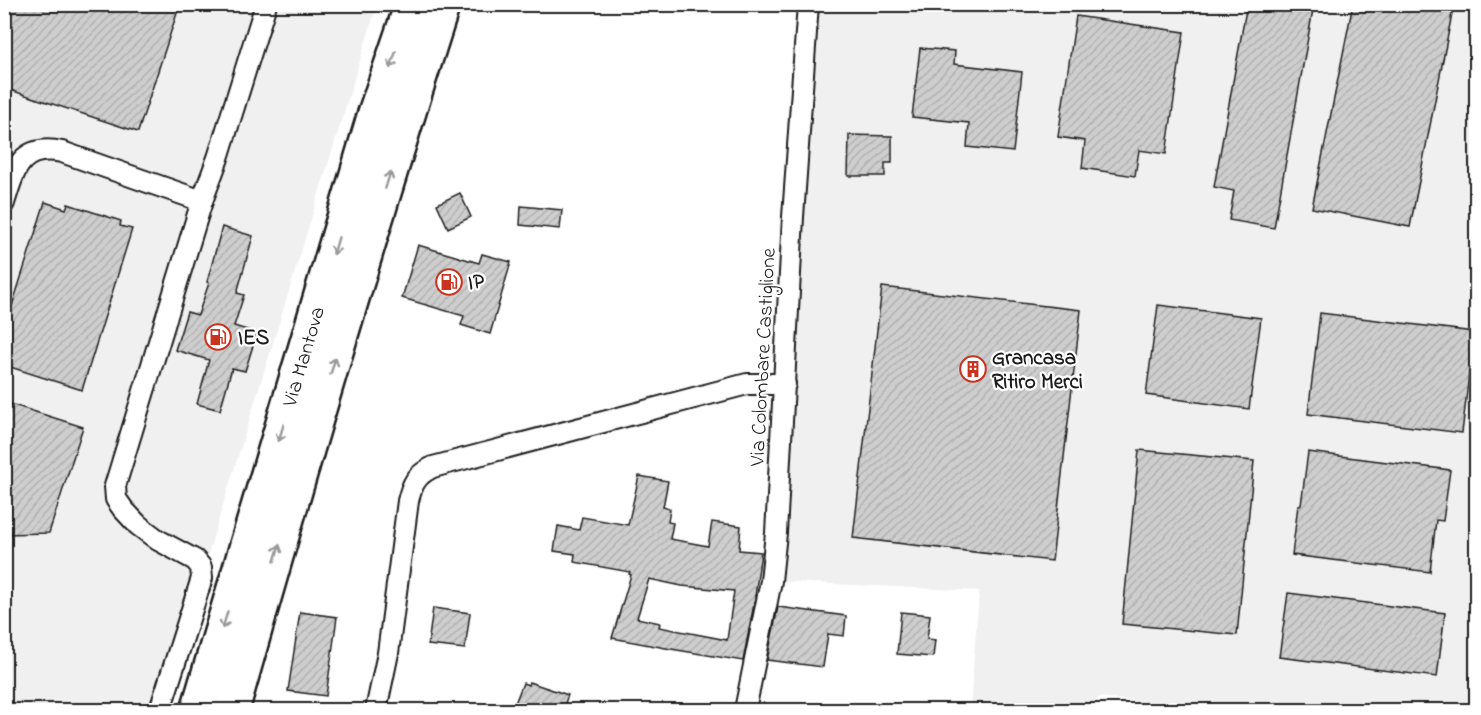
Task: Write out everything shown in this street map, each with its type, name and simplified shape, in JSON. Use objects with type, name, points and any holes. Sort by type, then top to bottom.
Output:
[{"type":"highway","name":"Via Mantova","points":[[198,711],[376,110],[411,4]]},
{"type":"highway","name":"Via Mantova","points":[[232,711],[273,565],[394,160],[444,4]]},
{"type":"street","points":[[160,711],[202,578],[201,567],[195,560],[158,540],[138,525],[116,499],[115,486],[202,201],[218,158],[266,4]]},
{"type":"street","name":"Via Colombare Castiglione","points":[[746,711],[771,581],[776,533],[793,217],[808,4]]},
{"type":"street","points":[[4,203],[14,172],[20,162],[32,153],[48,149],[202,201]]},
{"type":"street","points":[[376,711],[388,653],[408,501],[411,488],[423,472],[433,466],[747,384],[785,384]]},
{"type":"shaded area","points":[[4,5],[377,5],[160,710],[5,710]]},
{"type":"shaded area","points":[[808,5],[1476,5],[1476,710],[1212,710],[1099,697],[1089,710],[970,710],[979,591],[771,581]]},
{"type":"building","points":[[4,4],[180,4],[138,132],[4,88]]},
{"type":"building","points":[[1247,4],[1314,4],[1274,228],[1229,220],[1234,191],[1214,187]]},
{"type":"building","points":[[1353,4],[1454,4],[1410,227],[1312,208]]},
{"type":"building","points":[[1076,16],[1184,32],[1166,154],[1139,150],[1135,176],[1082,168],[1085,141],[1058,137]]},
{"type":"building","points":[[920,48],[955,51],[954,64],[1022,72],[1013,152],[967,147],[969,123],[912,117]]},
{"type":"building","points":[[849,135],[892,136],[892,163],[885,163],[885,176],[848,176]]},
{"type":"building","points":[[460,193],[471,217],[448,228],[437,204]]},
{"type":"building","points":[[45,202],[66,209],[68,204],[121,221],[120,226],[132,229],[82,390],[4,365],[4,331]]},
{"type":"building","points":[[521,206],[562,210],[560,229],[520,225]]},
{"type":"building","points":[[222,227],[253,236],[237,293],[244,295],[234,326],[257,333],[245,371],[232,368],[220,410],[197,404],[209,360],[175,350],[187,312],[198,315],[209,283],[207,282]]},
{"type":"building","points":[[418,245],[479,263],[482,254],[511,262],[490,334],[461,325],[464,316],[402,298]]},
{"type":"building","points":[[882,287],[1081,310],[1052,561],[853,538]]},
{"type":"building","points":[[1158,305],[1261,318],[1249,409],[1146,395]]},
{"type":"building","points":[[1320,313],[1474,332],[1462,433],[1308,414]]},
{"type":"building","points":[[4,402],[83,427],[49,533],[4,534]]},
{"type":"building","points":[[1139,450],[1254,461],[1237,635],[1122,624]]},
{"type":"building","points":[[1308,452],[1450,470],[1443,521],[1436,520],[1430,572],[1292,555]]},
{"type":"building","points":[[639,476],[668,481],[663,507],[670,509],[668,522],[673,523],[670,539],[708,546],[712,522],[741,526],[739,550],[761,552],[743,661],[612,638],[630,572],[574,562],[575,554],[554,551],[558,526],[579,530],[582,517],[628,525]],"holes":[[[649,579],[682,586],[734,591],[727,640],[659,627],[660,623],[637,618]]]},
{"type":"building","points":[[1288,593],[1445,613],[1437,677],[1279,657]]},
{"type":"building","points":[[778,607],[846,616],[844,636],[828,634],[823,667],[767,660]]},
{"type":"building","points":[[433,608],[470,613],[465,649],[428,645]]},
{"type":"building","points":[[300,612],[337,617],[326,696],[288,691]]},
{"type":"building","points":[[901,612],[930,615],[927,639],[935,640],[933,657],[897,654]]},
{"type":"building","points":[[529,682],[568,695],[562,711],[512,711],[523,683],[528,685]]},
{"type":"place","name":"IP","points":[[449,282]]},
{"type":"place","name":"IES","points":[[218,337]]},
{"type":"place","name":"Grancasa Ritiro Merci","points":[[973,369]]}]
